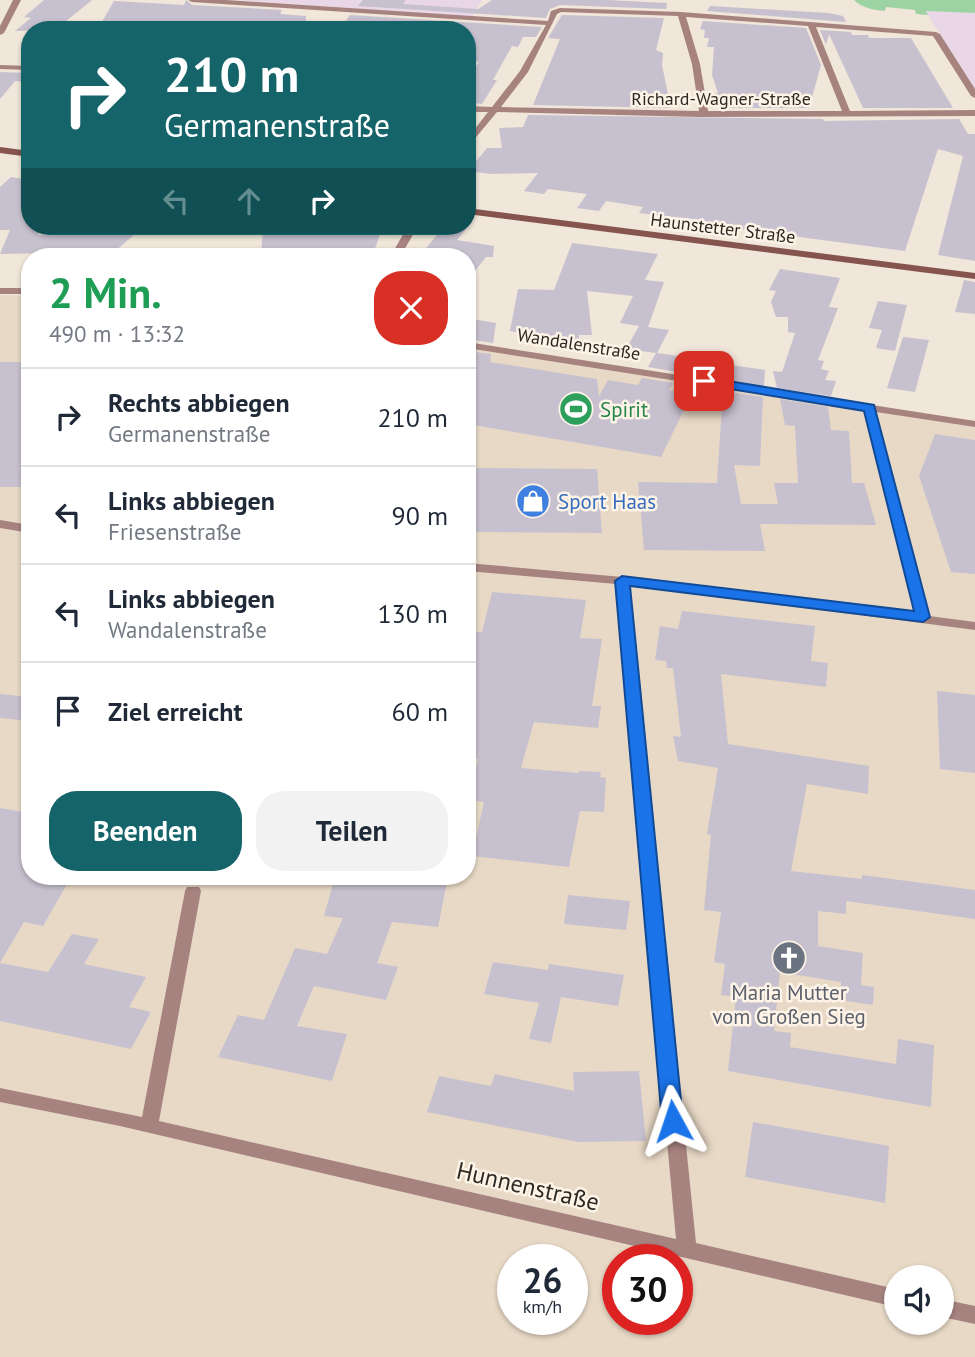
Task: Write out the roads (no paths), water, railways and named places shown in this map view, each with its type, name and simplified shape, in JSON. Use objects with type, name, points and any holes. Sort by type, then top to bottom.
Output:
[{"type":"main road","points":[[0,150],[21,153]]},
{"type":"main road","name":"Haunstetter Straße","points":[[476,212],[975,276]]},
{"type":"street","points":[[0,33],[17,0]]},
{"type":"street","points":[[192,0],[551,23]]},
{"type":"street","points":[[476,134],[524,72],[555,13],[572,9],[681,14],[936,34],[975,96]]},
{"type":"street","points":[[681,14],[696,64],[704,114]]},
{"type":"street","points":[[811,25],[847,113]]},
{"type":"street","points":[[0,67],[21,68]]},
{"type":"street","name":"Richard-Wagner-Straße","points":[[476,110],[704,114],[975,113]]},
{"type":"street","points":[[0,291],[21,291]]},
{"type":"street","name":"Wandalenstraße","points":[[476,346],[975,424]]},
{"type":"street","points":[[869,408],[923,617]]},
{"type":"street","points":[[0,524],[21,528]]},
{"type":"street","points":[[476,568],[622,581],[923,617],[975,626]]},
{"type":"street","points":[[622,581],[686,1244]]},
{"type":"street","points":[[149,1126],[194,891]]},
{"type":"street","name":"Hunnenstraße","points":[[0,1095],[149,1126],[661,1244]]},
{"type":"street","name":"Hunnenstraße","points":[[693,1251],[884,1295]]},
{"type":"street","points":[[954,1311],[975,1315]]},
{"type":"place","name":"Spirit","points":[[576,409]]},
{"type":"place","name":"Sport Haas","points":[[533,501]]},
{"type":"place","name":"Maria Mutter vom Großen Sieg","points":[[789,958]]}]
